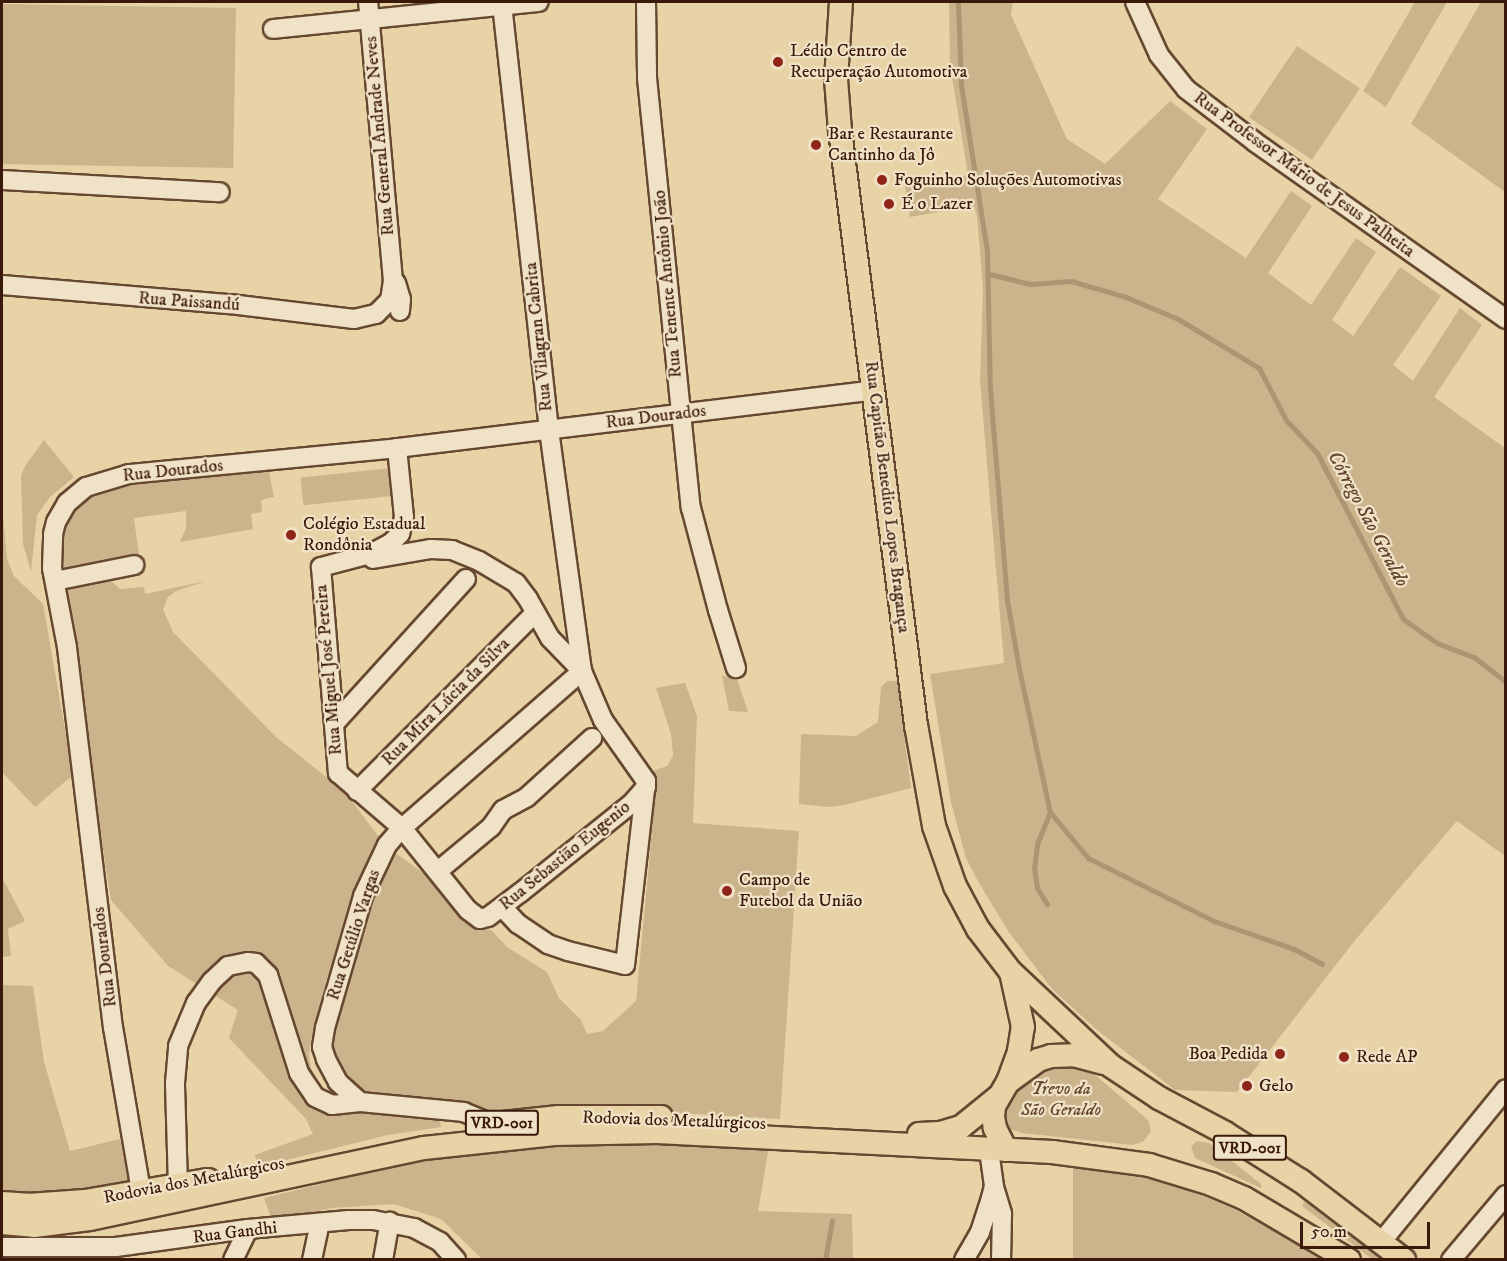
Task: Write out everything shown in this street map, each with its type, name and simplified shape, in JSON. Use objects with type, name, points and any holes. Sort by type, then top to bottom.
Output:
[{"type":"main road","name":"Rua Capitão Benedito Lopes Bragança","points":[[841,2],[837,96],[916,725],[932,818],[941,852],[966,909],[1010,971],[1111,1066],[1159,1098],[1268,1159],[1382,1241],[1404,1260]]},
{"type":"main road","name":"Rua Capitão Benedito Lopes Bragança","points":[[1003,1089],[1019,1052],[1023,1027],[1010,971]]},
{"type":"main road","name":"Rua Capitão Benedito Lopes Bragança","points":[[1003,1089],[1038,1059],[1051,1056],[1074,1054],[1111,1066]]},
{"type":"main road","name":"Rodovia dos Metalúrgicos","points":[[2,1203],[54,1204],[178,1186],[402,1138],[493,1124],[559,1117],[655,1116],[932,1134],[961,1128],[1003,1089]]},
{"type":"main road","points":[[998,1149],[994,1128],[994,1106],[1003,1089]]},
{"type":"main road","name":"Rodovia dos Metalúrgicos","points":[[2,1223],[34,1226],[62,1224],[241,1189],[404,1152],[554,1134],[657,1132],[998,1149],[1087,1155],[1149,1165],[1211,1185],[1274,1214],[1349,1260]]},
{"type":"street","points":[[273,29],[369,10],[539,2]]},
{"type":"street","name":"Rua Tenente Antônio João","points":[[646,2],[647,78],[692,508],[718,610],[736,668]]},
{"type":"street","name":"Rua Professor Mário de Jesus Palheita","points":[[1135,2],[1159,55],[1171,72],[1194,96],[1506,319]]},
{"type":"street","name":"Rua Vilagran Cabrita","points":[[503,4],[549,430],[582,671]]},
{"type":"street","name":"Rua General Andrade Neves","points":[[369,10],[392,270],[390,300],[376,314]]},
{"type":"street","points":[[2,180],[220,192]]},
{"type":"street","name":"Rua General Andrade Neves","points":[[392,270],[401,299],[400,311]]},
{"type":"street","name":"Rua Paissandú","points":[[2,285],[230,304],[354,319],[376,314]]},
{"type":"street","name":"Rua Dourados","points":[[141,1191],[113,1028],[67,647],[54,581],[51,546],[56,522],[75,494],[97,482],[136,473],[397,448],[873,390]]},
{"type":"street","points":[[397,448],[404,517],[400,534],[378,550],[348,560],[352,568],[381,557],[442,549],[464,554],[516,583],[558,648],[582,671],[603,720],[640,770],[646,787],[625,964],[548,944],[518,924],[502,907]]},
{"type":"street","name":"Rua Miguel José Pereira","points":[[348,560],[321,567],[338,773],[357,791]]},
{"type":"street","points":[[54,581],[134,565]]},
{"type":"street","points":[[334,724],[466,579]]},
{"type":"street","name":"Rua Mira Lúcia da Silva","points":[[357,791],[535,613]]},
{"type":"street","name":"Rua Getúlio Vargas","points":[[360,1102],[348,1092],[331,1071],[322,1047],[323,1035],[371,875],[387,845],[402,828],[582,671]]},
{"type":"street","points":[[357,791],[402,828],[438,871],[491,827],[503,810],[527,796],[592,738]]},
{"type":"street","name":"Rua Sebastião Eugenio","points":[[438,871],[468,910],[480,919],[488,918],[633,802],[646,787]]},
{"type":"street","points":[[178,1186],[175,1063],[183,1029],[196,1003],[212,981],[228,966],[248,962],[256,963],[263,968],[272,982],[295,1061],[309,1090],[323,1102],[332,1105],[360,1102],[464,1112],[493,1124]]},
{"type":"street","points":[[1382,1241],[1506,1089]]},
{"type":"street","points":[[964,1260],[980,1232],[993,1186],[998,1149]]},
{"type":"street","points":[[993,1186],[1002,1214],[1001,1260]]},
{"type":"street","points":[[1451,1260],[1506,1195]]},
{"type":"street","name":"Rua Gandhi","points":[[2,1248],[116,1247],[248,1229],[349,1220],[390,1222],[414,1228],[440,1242],[456,1260]]},
{"type":"street","points":[[383,1260],[390,1222]]},
{"type":"street","points":[[312,1260],[320,1223]]},
{"type":"street","points":[[233,1260],[248,1229]]},
{"type":"green space","points":[[949,2],[1013,2],[1011,15],[1067,139],[1105,164],[1170,101],[1207,129],[1158,199],[1246,258],[1291,191],[1312,206],[1268,273],[1311,305],[1356,238],[1376,252],[1332,320],[1353,336],[1400,267],[1441,296],[1393,365],[1413,381],[1460,308],[1482,325],[1434,397],[1505,448],[1505,856],[1457,821],[1356,939],[1237,1092],[1175,1090],[1097,1030],[1052,989],[1008,931],[979,883],[966,858],[951,802],[930,674],[1004,663],[980,382],[983,287],[977,216],[974,206],[910,217],[905,186],[968,175],[950,64]]},
{"type":"green space","points":[[1415,2],[1447,2],[1386,107],[1363,91]]},
{"type":"green space","points":[[1481,2],[1505,2],[1505,192],[1411,124]]},
{"type":"green space","points":[[2,4],[236,8],[233,168],[2,164]]},
{"type":"green space","points":[[1297,46],[1360,88],[1312,160],[1249,117]]},
{"type":"green space","points":[[44,440],[74,477],[50,497],[37,515],[31,572],[23,544],[21,476],[25,466]]},
{"type":"green space","points":[[391,468],[394,496],[303,505],[300,478]]},
{"type":"green space","points":[[269,471],[274,497],[261,500],[262,512],[251,514],[253,529],[180,542],[186,528],[186,511],[134,518],[139,556],[76,568],[62,568],[60,540],[66,520],[82,500],[98,492],[129,484]]},
{"type":"green space","points":[[2,504],[7,559],[14,576],[43,604],[73,775],[35,807],[2,772]]},
{"type":"green space","points":[[106,576],[120,589],[144,587],[145,594],[206,581],[176,591],[168,597],[163,609],[173,632],[276,737],[345,792],[381,840],[362,880],[326,981],[311,1042],[309,1056],[311,1068],[323,1093],[330,1098],[439,1115],[441,1127],[388,1135],[258,1167],[255,1155],[313,1134],[306,1119],[229,1038],[238,1010],[168,966],[111,900],[61,585]]},
{"type":"green space","points":[[722,676],[737,678],[748,712],[729,711]]},
{"type":"green space","points":[[887,681],[897,681],[911,788],[845,805],[829,807],[799,804],[801,734],[856,736],[878,722],[881,687]]},
{"type":"green space","points":[[685,683],[697,716],[693,823],[799,831],[780,1119],[625,1110],[499,1117],[381,1098],[362,1092],[337,1066],[332,1049],[331,1033],[369,892],[389,848],[438,884],[468,922],[480,929],[491,930],[507,947],[547,972],[559,998],[581,1020],[587,1034],[603,1031],[636,1001],[653,820],[653,771],[667,766],[673,756],[671,734],[656,688]]},
{"type":"green space","points":[[4,881],[25,921],[8,929],[11,956],[2,957],[2,882]]},
{"type":"green space","points":[[2,985],[33,986],[44,1062],[70,1151],[120,1139],[129,1183],[39,1194],[2,1190]]},
{"type":"green space","name":"Trevo da São Geraldo","points":[[1063,1063],[1094,1074],[1148,1120],[1151,1131],[1144,1141],[1133,1145],[1022,1133],[1007,1128],[1004,1124],[1004,1111],[1020,1085],[1035,1071]]},
{"type":"green space","points":[[1197,1141],[1209,1143],[1261,1184],[1261,1188],[1195,1158],[1191,1146]]},
{"type":"green space","points":[[614,1143],[769,1147],[758,1211],[852,1214],[853,1259],[482,1259],[441,1219],[394,1204],[332,1208],[272,1220],[264,1198],[395,1166],[478,1152],[540,1145]]},
{"type":"green space","points":[[1073,1164],[1118,1169],[1169,1182],[1232,1208],[1325,1259],[1073,1260]]},
{"type":"green space","points":[[1304,1202],[1328,1211],[1390,1259],[1372,1259],[1302,1206]]},
{"type":"waterway","name":"Córrego São Geraldo","points":[[958,2],[961,85],[987,251],[990,389],[1007,600],[1019,669],[1050,812],[1037,845],[1034,868],[1037,888],[1047,904]]},
{"type":"waterway","name":"Córrego São Geraldo","points":[[989,274],[1030,284],[1071,281],[1126,297],[1178,319],[1259,368],[1286,420],[1317,453],[1403,619],[1437,643],[1474,657],[1506,682]]},
{"type":"waterway","points":[[1050,812],[1088,858],[1214,921],[1294,949],[1322,964]]},
{"type":"waterway","points":[[825,1260],[832,1221]]},
{"type":"place","name":"Lédio Centro de Recuperação Automotiva","points":[[778,62]]},
{"type":"place","name":"Bar e Restaurante Cantinho da Jô","points":[[816,145]]},
{"type":"place","name":"Foguinho Soluções Automotivas","points":[[882,180]]},
{"type":"place","name":"É o Lazer","points":[[889,204]]},
{"type":"place","name":"Colégio Estadual Rondônia","points":[[291,535]]},
{"type":"place","name":"Campo de Futebol da União","points":[[727,891]]},
{"type":"place","name":"Boa Pedida","points":[[1280,1054]]},
{"type":"place","name":"Rede AP","points":[[1344,1057]]},
{"type":"place","name":"Gelo","points":[[1247,1086]]}]
